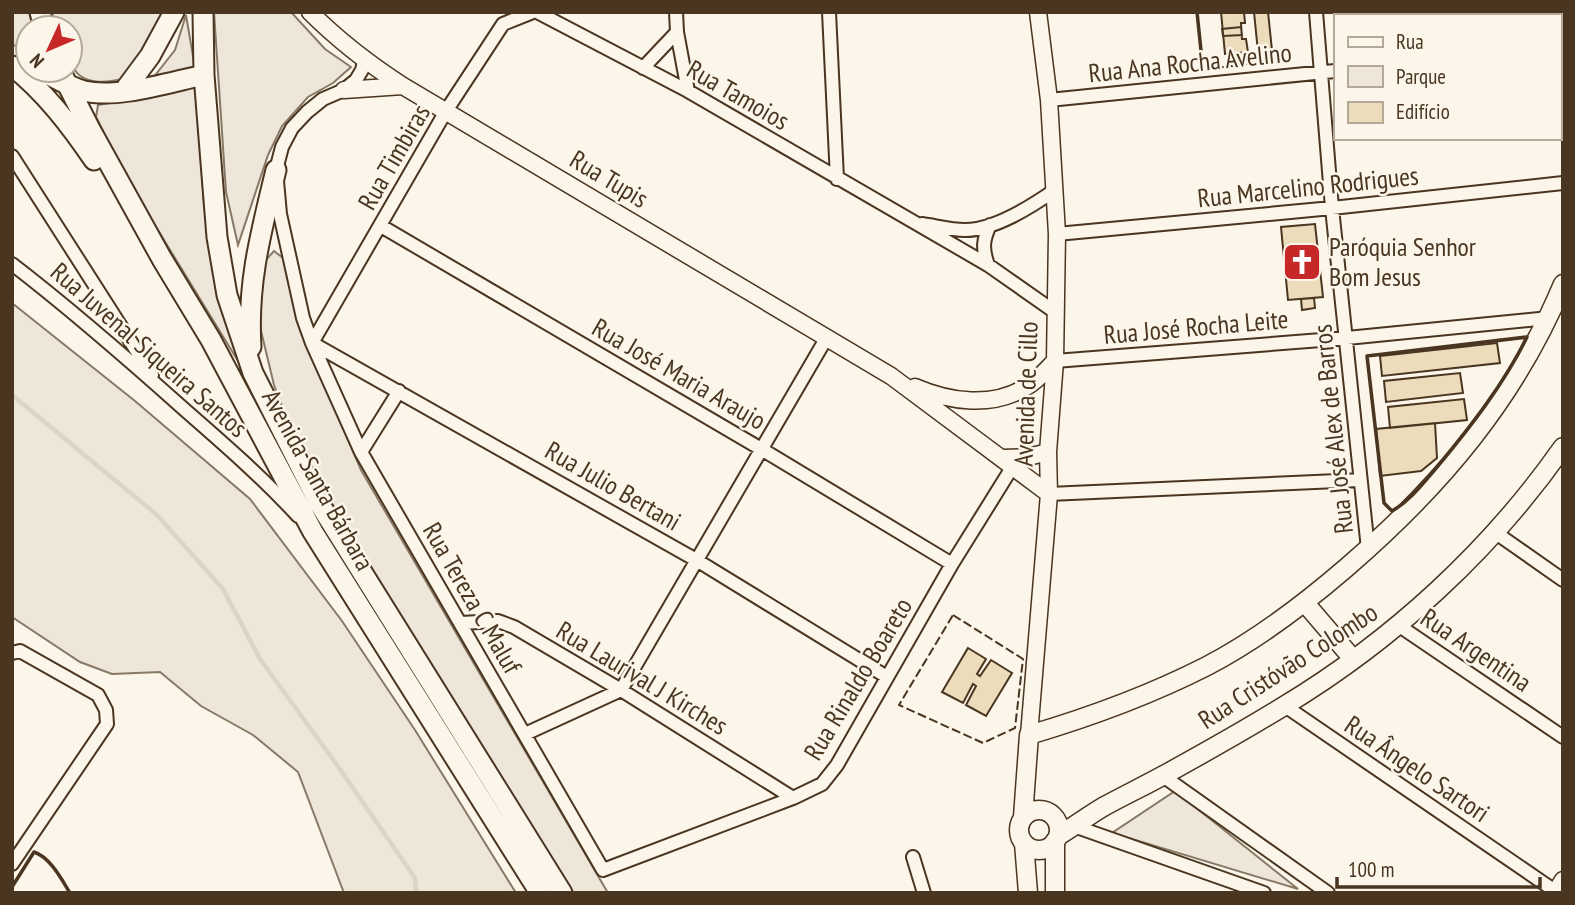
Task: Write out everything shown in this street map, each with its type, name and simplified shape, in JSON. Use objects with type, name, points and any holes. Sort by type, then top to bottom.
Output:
[{"type":"main road","points":[[124,91],[150,56],[174,12]]},
{"type":"main road","points":[[192,12],[204,45]]},
{"type":"main road","name":"Avenida Santa Bárbara","points":[[203,12],[204,75],[216,237],[227,295],[253,373],[318,503],[562,893]]},
{"type":"main road","points":[[12,66],[30,80],[57,109],[162,259]]},
{"type":"main road","points":[[74,84],[85,91],[124,91],[204,75]]},
{"type":"main road","name":"Avenida Santa Bárbara","points":[[67,84],[162,259],[212,340],[313,532],[540,893]]},
{"type":"main road","points":[[253,373],[250,293],[258,244],[276,170]]},
{"type":"main road","name":"Rua Cristóvão Colombo","points":[[1029,735],[1085,718],[1189,674],[1259,635],[1305,603],[1409,512],[1474,437],[1500,402],[1549,317],[1563,284]]},
{"type":"main road","name":"Rua Cristóvão Colombo","points":[[1056,839],[1103,807],[1285,706],[1398,625],[1496,533],[1563,447]]},
{"type":"main road","points":[[1305,603],[1353,659]]},
{"type":"main road","points":[[1331,675],[1335,638]]},
{"type":"main road","name":"Avenida de Cillo","points":[[1023,817],[1029,735]]},
{"type":"main road","points":[[1026,778],[1059,829],[1056,839],[1055,893]]},
{"type":"main road","name":"Rua Cristóvão Colombo","points":[[1051,814],[1103,807]]},
{"type":"main road","points":[[1028,893],[1024,843],[1019,827],[1023,817],[1035,810],[1051,814]]},
{"type":"main road","points":[[1024,843],[1044,849],[1056,839]]},
{"type":"street","name":"Rua Tupis","points":[[310,12],[364,61],[403,86],[891,376],[1049,494]]},
{"type":"street","name":"Rua Tamoios","points":[[535,12],[688,92],[988,265],[1055,312]]},
{"type":"street","name":"Rua Timbiras","points":[[312,343],[446,111],[503,24],[535,12]]},
{"type":"street","points":[[676,12],[688,92]]},
{"type":"street","points":[[829,12],[837,178]]},
{"type":"street","name":"Avenida de Cillo","points":[[1029,735],[1049,494],[1048,452],[1055,361],[1057,234],[1049,100],[1038,12]]},
{"type":"street","name":"Rua José Alex de Barros","points":[[1316,12],[1332,208],[1368,549]]},
{"type":"street","points":[[643,68],[677,32]]},
{"type":"street","points":[[276,170],[282,147],[292,128],[323,99],[344,90],[356,80],[364,61]]},
{"type":"street","name":"Rua Ana Rocha Avelino","points":[[1049,100],[1334,71]]},
{"type":"street","points":[[344,90],[403,86]]},
{"type":"street","points":[[12,156],[160,387]]},
{"type":"street","name":"Rua Tereza C Maluf","points":[[276,170],[280,214],[294,286],[312,343],[361,452],[603,870]]},
{"type":"street","name":"Rua Marcelino Rodrigues","points":[[1057,234],[1563,183]]},
{"type":"street","name":"Rua Tamoios","points":[[915,223],[967,230],[990,225],[1019,212],[1055,190]]},
{"type":"street","points":[[988,265],[983,239],[990,225]]},
{"type":"street","name":"Rua José Maria Araujo","points":[[381,226],[952,564]]},
{"type":"street","name":"Rua Juvenal Siqueira Santos","points":[[12,264],[160,387],[265,481],[313,532]]},
{"type":"street","name":"Rua José Rocha Leite","points":[[1055,361],[1347,338],[1549,317]]},
{"type":"street","points":[[525,734],[621,690],[827,337]]},
{"type":"street","name":"Rua Julio Bertani","points":[[312,343],[698,561],[887,677]]},
{"type":"street","name":"Rua Tupis","points":[[891,376],[929,393],[961,400],[987,401],[1008,396],[1028,386],[1055,361]]},
{"type":"street","points":[[361,452],[399,391]]},
{"type":"street","points":[[946,416],[954,404],[961,400]]},
{"type":"street","points":[[1008,462],[1048,452]]},
{"type":"street","name":"Rua Rinaldo Boareto","points":[[603,870],[793,798],[822,784],[837,765],[1008,462]]},
{"type":"street","points":[[1049,494],[1360,480]]},
{"type":"street","points":[[1496,533],[1563,580]]},
{"type":"street","name":"Rua Laurival J Kirches","points":[[461,624],[498,621],[514,627],[621,690],[793,798]]},
{"type":"street","name":"Rua Argentina","points":[[1398,625],[1563,737]]},
{"type":"street","points":[[12,653],[20,651],[98,695],[106,710],[107,724],[12,864]]},
{"type":"street","name":"Rua Ângelo Sartori","points":[[1285,706],[1558,889]]},
{"type":"street","points":[[1163,776],[1328,893]]},
{"type":"street","points":[[1074,826],[1264,893]]},
{"type":"street","points":[[913,857],[924,893]]},
{"type":"green space","points":[[12,12],[29,12],[14,14],[14,45]]},
{"type":"green space","points":[[166,12],[134,75],[107,82],[84,78],[84,14],[52,14]]},
{"type":"green space","points":[[214,12],[291,12],[325,49],[351,67],[333,83],[308,97],[282,126],[268,155],[238,245],[226,192]]},
{"type":"green space","points":[[186,15],[195,68],[153,78],[175,50]]},
{"type":"green space","points":[[196,87],[204,206],[213,271],[238,361],[126,178],[96,117],[98,105]]},
{"type":"green space","points":[[274,251],[287,261],[306,342],[361,470],[608,893],[562,893],[375,583],[289,424],[274,385],[256,310],[262,264]]},
{"type":"green space","points":[[12,303],[135,401],[250,499],[342,621],[415,730],[516,893],[344,893],[298,772],[253,735],[201,706],[160,672],[112,674],[80,662],[12,617]]},
{"type":"green space","points":[[1175,791],[1298,889],[1112,833]]},
{"type":"building","points":[[1221,12],[1244,12],[1245,23],[1241,23],[1242,39],[1246,39],[1248,52],[1225,54]]},
{"type":"building","points":[[1254,12],[1268,12],[1273,60],[1259,62]]},
{"type":"building","points":[[1241,27],[1242,35],[1223,36],[1222,29]]},
{"type":"building","name":"Paróquia Senhor Bom Jesus","points":[[1315,224],[1323,297],[1288,300],[1281,227]]},
{"type":"building","points":[[1314,298],[1315,308],[1302,310],[1301,299]]},
{"type":"building","points":[[1497,343],[1500,363],[1382,376],[1380,356]]},
{"type":"building","points":[[1460,373],[1463,393],[1386,402],[1384,381]]},
{"type":"building","points":[[1464,399],[1467,420],[1390,428],[1388,407]]},
{"type":"building","points":[[1435,423],[1437,458],[1421,471],[1380,476],[1376,429]]},
{"type":"building","points":[[968,648],[986,659],[977,674],[980,676],[991,660],[1012,673],[986,716],[966,705],[976,686],[973,684],[963,703],[942,692]]},
{"type":"waterway","points":[[12,395],[157,515],[223,589],[260,659],[415,878],[416,893]]},
{"type":"fence","points":[[1203,70],[1259,62]]},
{"type":"fence","points":[[953,615],[1023,659],[1015,728],[983,743],[899,705],[953,615]]},
{"type":"wall","points":[[1197,12],[1203,70]]},
{"type":"wall","points":[[1527,337],[1497,388],[1463,436],[1416,491],[1392,511],[1384,503],[1367,356],[1527,337]]},
{"type":"wall","points":[[12,887],[34,852],[50,864],[70,893]]},
{"type":"place","name":"Paróquia Senhor Bom Jesus","points":[[1302,262]]}]
